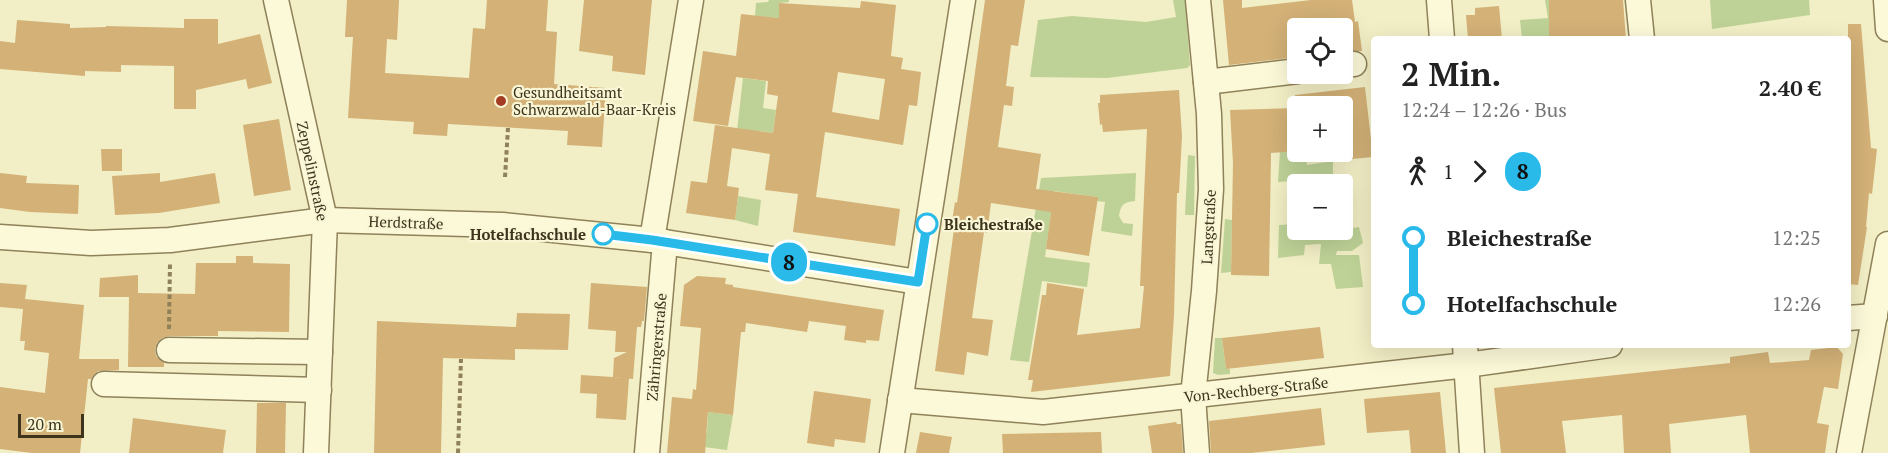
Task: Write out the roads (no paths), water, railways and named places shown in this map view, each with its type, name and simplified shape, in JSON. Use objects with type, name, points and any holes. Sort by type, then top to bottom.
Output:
[{"type":"street","name":"Zeppelinstraße","points":[[276,0],[325,220],[316,453]]},
{"type":"street","name":"Zähringerstraße","points":[[647,453],[658,241],[691,0]]},
{"type":"street","points":[[892,453],[963,0]]},
{"type":"street","name":"Langstraße","points":[[1197,453],[1193,396],[1204,291],[1211,189],[1206,82],[1198,0]]},
{"type":"street","points":[[1438,0],[1442,36]]},
{"type":"street","points":[[1638,0],[1642,36]]},
{"type":"street","points":[[1886,0],[1888,30]]},
{"type":"street","points":[[1206,82],[1287,72]]},
{"type":"street","name":"Herdstraße","points":[[0,237],[91,243],[170,240],[325,220],[503,225],[658,241],[918,282]]},
{"type":"street","points":[[1849,453],[1888,244]]},
{"type":"street","points":[[1851,318],[1875,316]]},
{"type":"street","name":"Von-Rechberg-Straße","points":[[900,400],[1043,412],[1193,396],[1466,355],[1567,348]]},
{"type":"street","points":[[170,350],[320,352]]},
{"type":"street","points":[[1466,355],[1472,453]]},
{"type":"street","points":[[104,384],[319,390]]},
{"type":"place","name":"Gesundheitsamt Schwarzwald-Baar-Kreis","points":[[501,101]]},
{"type":"place","name":"Bleichestraße","points":[[927,224]]},
{"type":"place","name":"Hotelfachschule","points":[[603,234]]}]
